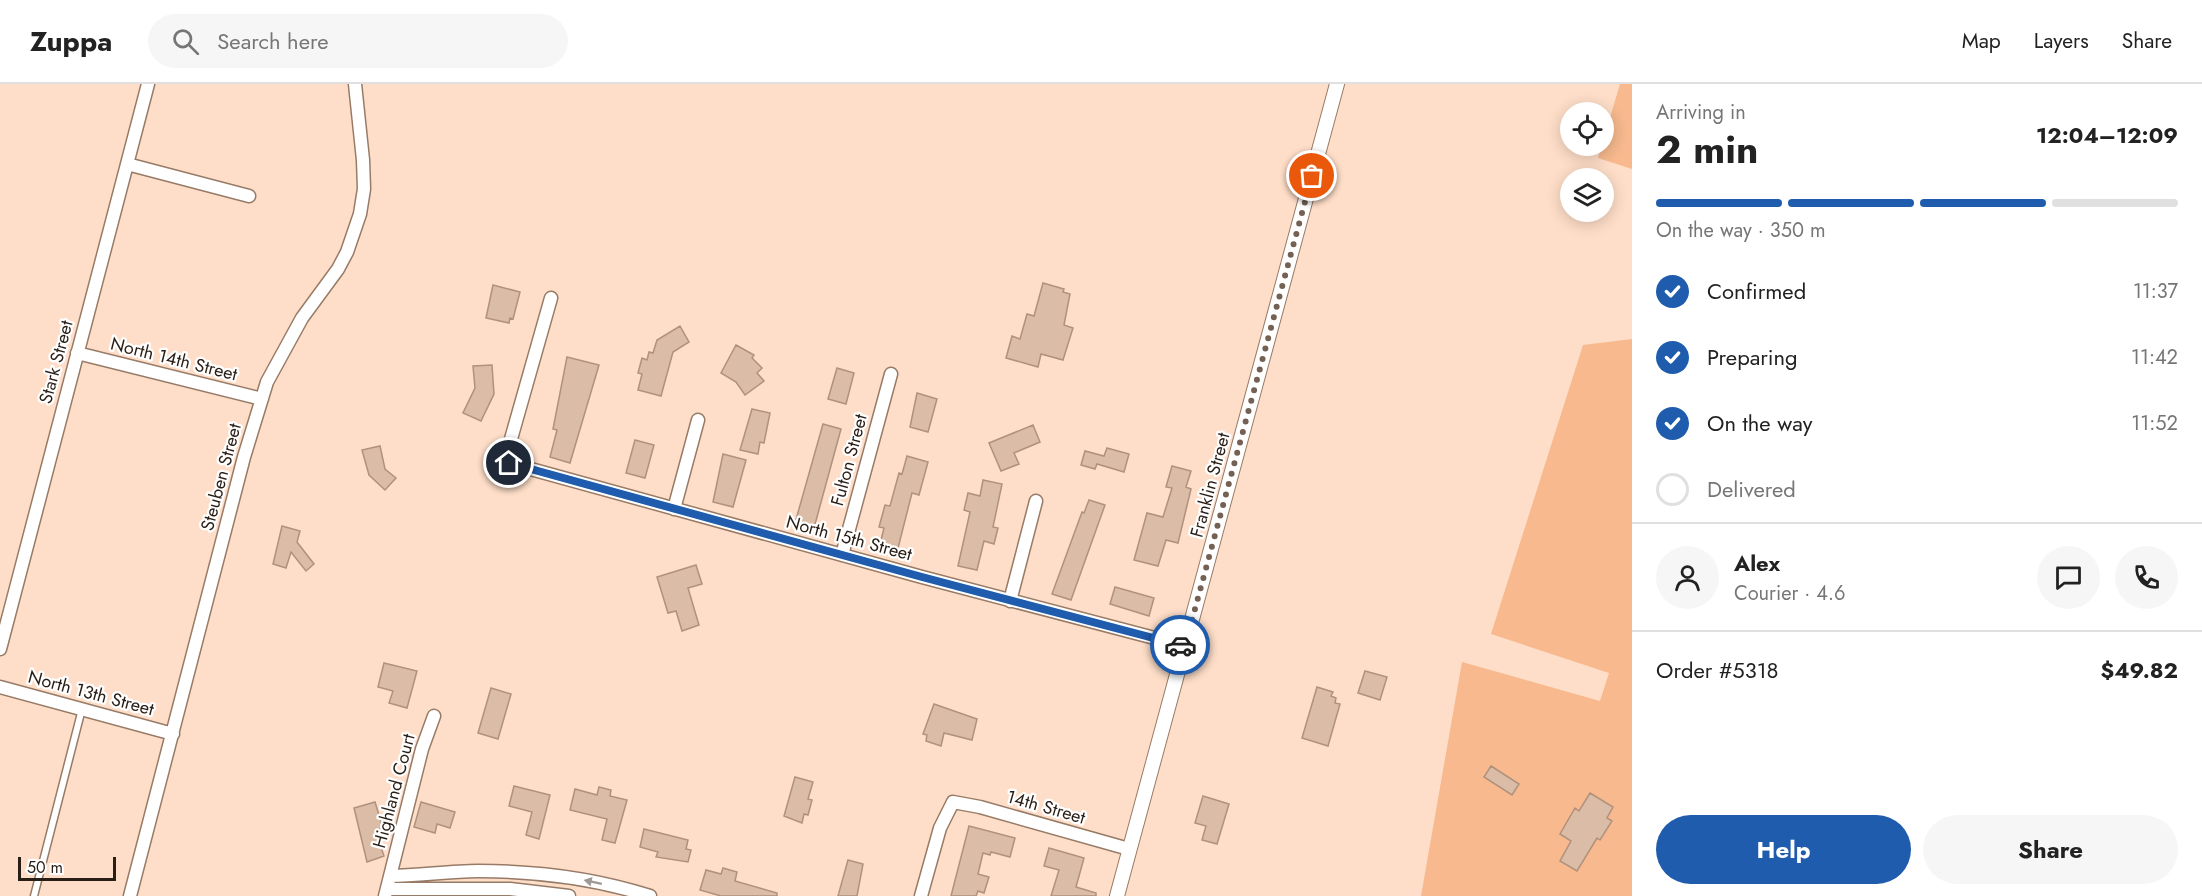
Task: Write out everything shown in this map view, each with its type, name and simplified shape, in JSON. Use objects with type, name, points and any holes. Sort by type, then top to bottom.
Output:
[{"type":"street","name":"Stark Street","points":[[0,649],[148,84]]},
{"type":"street","name":"Steuben Street","points":[[130,896],[267,382],[296,328],[347,252],[358,223],[364,189],[355,84]]},
{"type":"street","name":"Franklin Street","points":[[1117,896],[1337,84]]},
{"type":"street","points":[[127,164],[249,196]]},
{"type":"street","name":"North 15th Street","points":[[551,298],[508,458],[509,463],[1185,646]]},
{"type":"street","name":"North 14th Street","points":[[77,353],[262,399]]},
{"type":"street","name":"Fulton Street","points":[[842,555],[891,374]]},
{"type":"street","points":[[674,509],[698,420]]},
{"type":"street","points":[[1010,600],[1036,501]]},
{"type":"street","name":"North 13th Street","points":[[0,687],[173,734]]},
{"type":"street","name":"Highland Court","points":[[386,893],[422,749],[434,716]]},
{"type":"street","name":"14th Street","points":[[921,896],[940,828],[953,802],[980,807],[1129,849]]},
{"type":"street","points":[[390,876],[477,871],[553,875],[625,888],[650,896]]},
{"type":"street","points":[[416,893],[418,875]]},
{"type":"street","points":[[386,893],[510,889],[569,896]]},
{"type":"lane","points":[[33,896],[82,709]]},
{"type":"shaded area","points":[[1620,84],[1632,84],[1632,169],[1598,158],[1599,156],[1614,156],[1614,104]]},
{"type":"shaded area","points":[[1632,339],[1632,896],[1421,896],[1462,662],[1600,701],[1609,673],[1491,634],[1583,345]]},
{"type":"building","points":[[1043,283],[1064,289],[1063,292],[1070,294],[1064,325],[1073,328],[1063,360],[1041,354],[1038,367],[1006,358],[1012,336],[1020,339],[1027,314],[1034,316]]},
{"type":"building","points":[[493,285],[520,292],[513,319],[510,318],[509,323],[486,318]]},
{"type":"building","points":[[680,326],[689,342],[673,352],[661,396],[638,390],[642,374],[638,373],[642,358],[647,360],[649,352],[653,353],[657,340]]},
{"type":"building","points":[[736,345],[754,355],[752,358],[762,368],[757,373],[764,381],[745,395],[736,382],[721,373]]},
{"type":"building","points":[[567,357],[599,365],[570,463],[550,457],[557,430],[553,429]]},
{"type":"building","points":[[492,365],[494,394],[481,421],[463,413],[475,388],[473,366]]},
{"type":"building","points":[[837,368],[854,373],[846,404],[828,399]]},
{"type":"building","points":[[917,393],[937,399],[928,432],[910,427]]},
{"type":"building","points":[[752,409],[770,413],[764,443],[760,442],[758,454],[740,450]]},
{"type":"building","points":[[823,424],[841,429],[814,528],[795,523]]},
{"type":"building","points":[[1033,425],[1040,442],[1014,453],[1019,464],[1001,471],[989,443]]},
{"type":"building","points":[[635,440],[654,445],[645,478],[626,473]]},
{"type":"building","points":[[380,446],[385,469],[396,478],[385,490],[369,475],[362,450]]},
{"type":"building","points":[[1107,448],[1129,454],[1124,472],[1097,464],[1095,469],[1081,465],[1085,451],[1104,456]]},
{"type":"building","points":[[723,454],[746,460],[733,507],[713,502]]},
{"type":"building","points":[[907,456],[928,462],[919,495],[912,493],[897,552],[879,548],[884,528],[879,527],[885,505],[890,506],[899,473],[902,474]]},
{"type":"building","points":[[1172,466],[1191,471],[1186,487],[1191,489],[1178,543],[1166,540],[1158,566],[1134,560],[1147,513],[1163,517],[1172,488],[1166,487]]},
{"type":"building","points":[[983,480],[1002,484],[993,527],[998,528],[994,544],[984,541],[977,570],[958,566],[970,512],[964,510],[968,493],[980,496]]},
{"type":"building","points":[[1089,500],[1105,505],[1071,600],[1052,594],[1082,512],[1084,513]]},
{"type":"building","points":[[282,526],[300,531],[297,542],[314,564],[306,571],[291,552],[286,568],[273,564]]},
{"type":"building","points":[[696,565],[702,584],[688,588],[699,625],[682,631],[676,611],[668,613],[657,577]]},
{"type":"building","points":[[1115,587],[1154,598],[1149,616],[1110,604]]},
{"type":"building","points":[[384,663],[417,671],[407,708],[389,703],[393,691],[378,687]]},
{"type":"building","points":[[1365,671],[1387,677],[1380,700],[1358,693]]},
{"type":"building","points":[[1317,687],[1333,692],[1331,696],[1336,698],[1335,703],[1340,704],[1328,746],[1302,738]]},
{"type":"building","points":[[491,688],[511,694],[498,739],[478,733]]},
{"type":"building","points":[[934,704],[977,719],[972,740],[944,733],[941,746],[926,741],[927,735],[923,734]]},
{"type":"building","points":[[1491,766],[1519,784],[1512,795],[1484,777]]},
{"type":"building","points":[[795,777],[813,782],[808,799],[812,800],[808,815],[804,814],[802,823],[784,816]]},
{"type":"building","points":[[514,786],[550,795],[539,839],[526,835],[532,812],[509,806]]},
{"type":"building","points":[[599,787],[611,790],[610,796],[627,800],[615,843],[602,840],[607,819],[570,810],[575,789],[597,795]]},
{"type":"building","points":[[1590,793],[1613,807],[1607,818],[1612,821],[1600,840],[1597,838],[1577,871],[1560,861],[1571,841],[1560,834],[1575,808],[1579,811]]},
{"type":"building","points":[[1203,796],[1229,804],[1217,844],[1202,840],[1206,826],[1195,823]]},
{"type":"building","points":[[375,802],[383,828],[375,830],[384,856],[367,862],[354,808]]},
{"type":"building","points":[[421,802],[455,812],[450,828],[437,824],[435,833],[414,827]]},
{"type":"building","points":[[969,826],[1015,838],[1010,857],[991,852],[990,855],[983,853],[978,874],[989,877],[984,893],[978,891],[976,896],[951,896]]},
{"type":"building","points":[[644,829],[688,840],[686,849],[691,850],[688,862],[656,857],[658,852],[640,847]]},
{"type":"building","points":[[1049,848],[1084,858],[1076,887],[1096,893],[1096,896],[1051,896],[1059,870],[1044,866]]},
{"type":"building","points":[[848,860],[863,864],[857,896],[838,896]]},
{"type":"building","points":[[723,868],[737,872],[735,881],[777,893],[777,896],[721,896],[700,890],[706,870],[721,874]]},
{"type":"way so far","points":[[1180,645],[1185,646],[1312,176]]},
{"type":"route","points":[[509,463],[922,577],[1180,645]]}]
